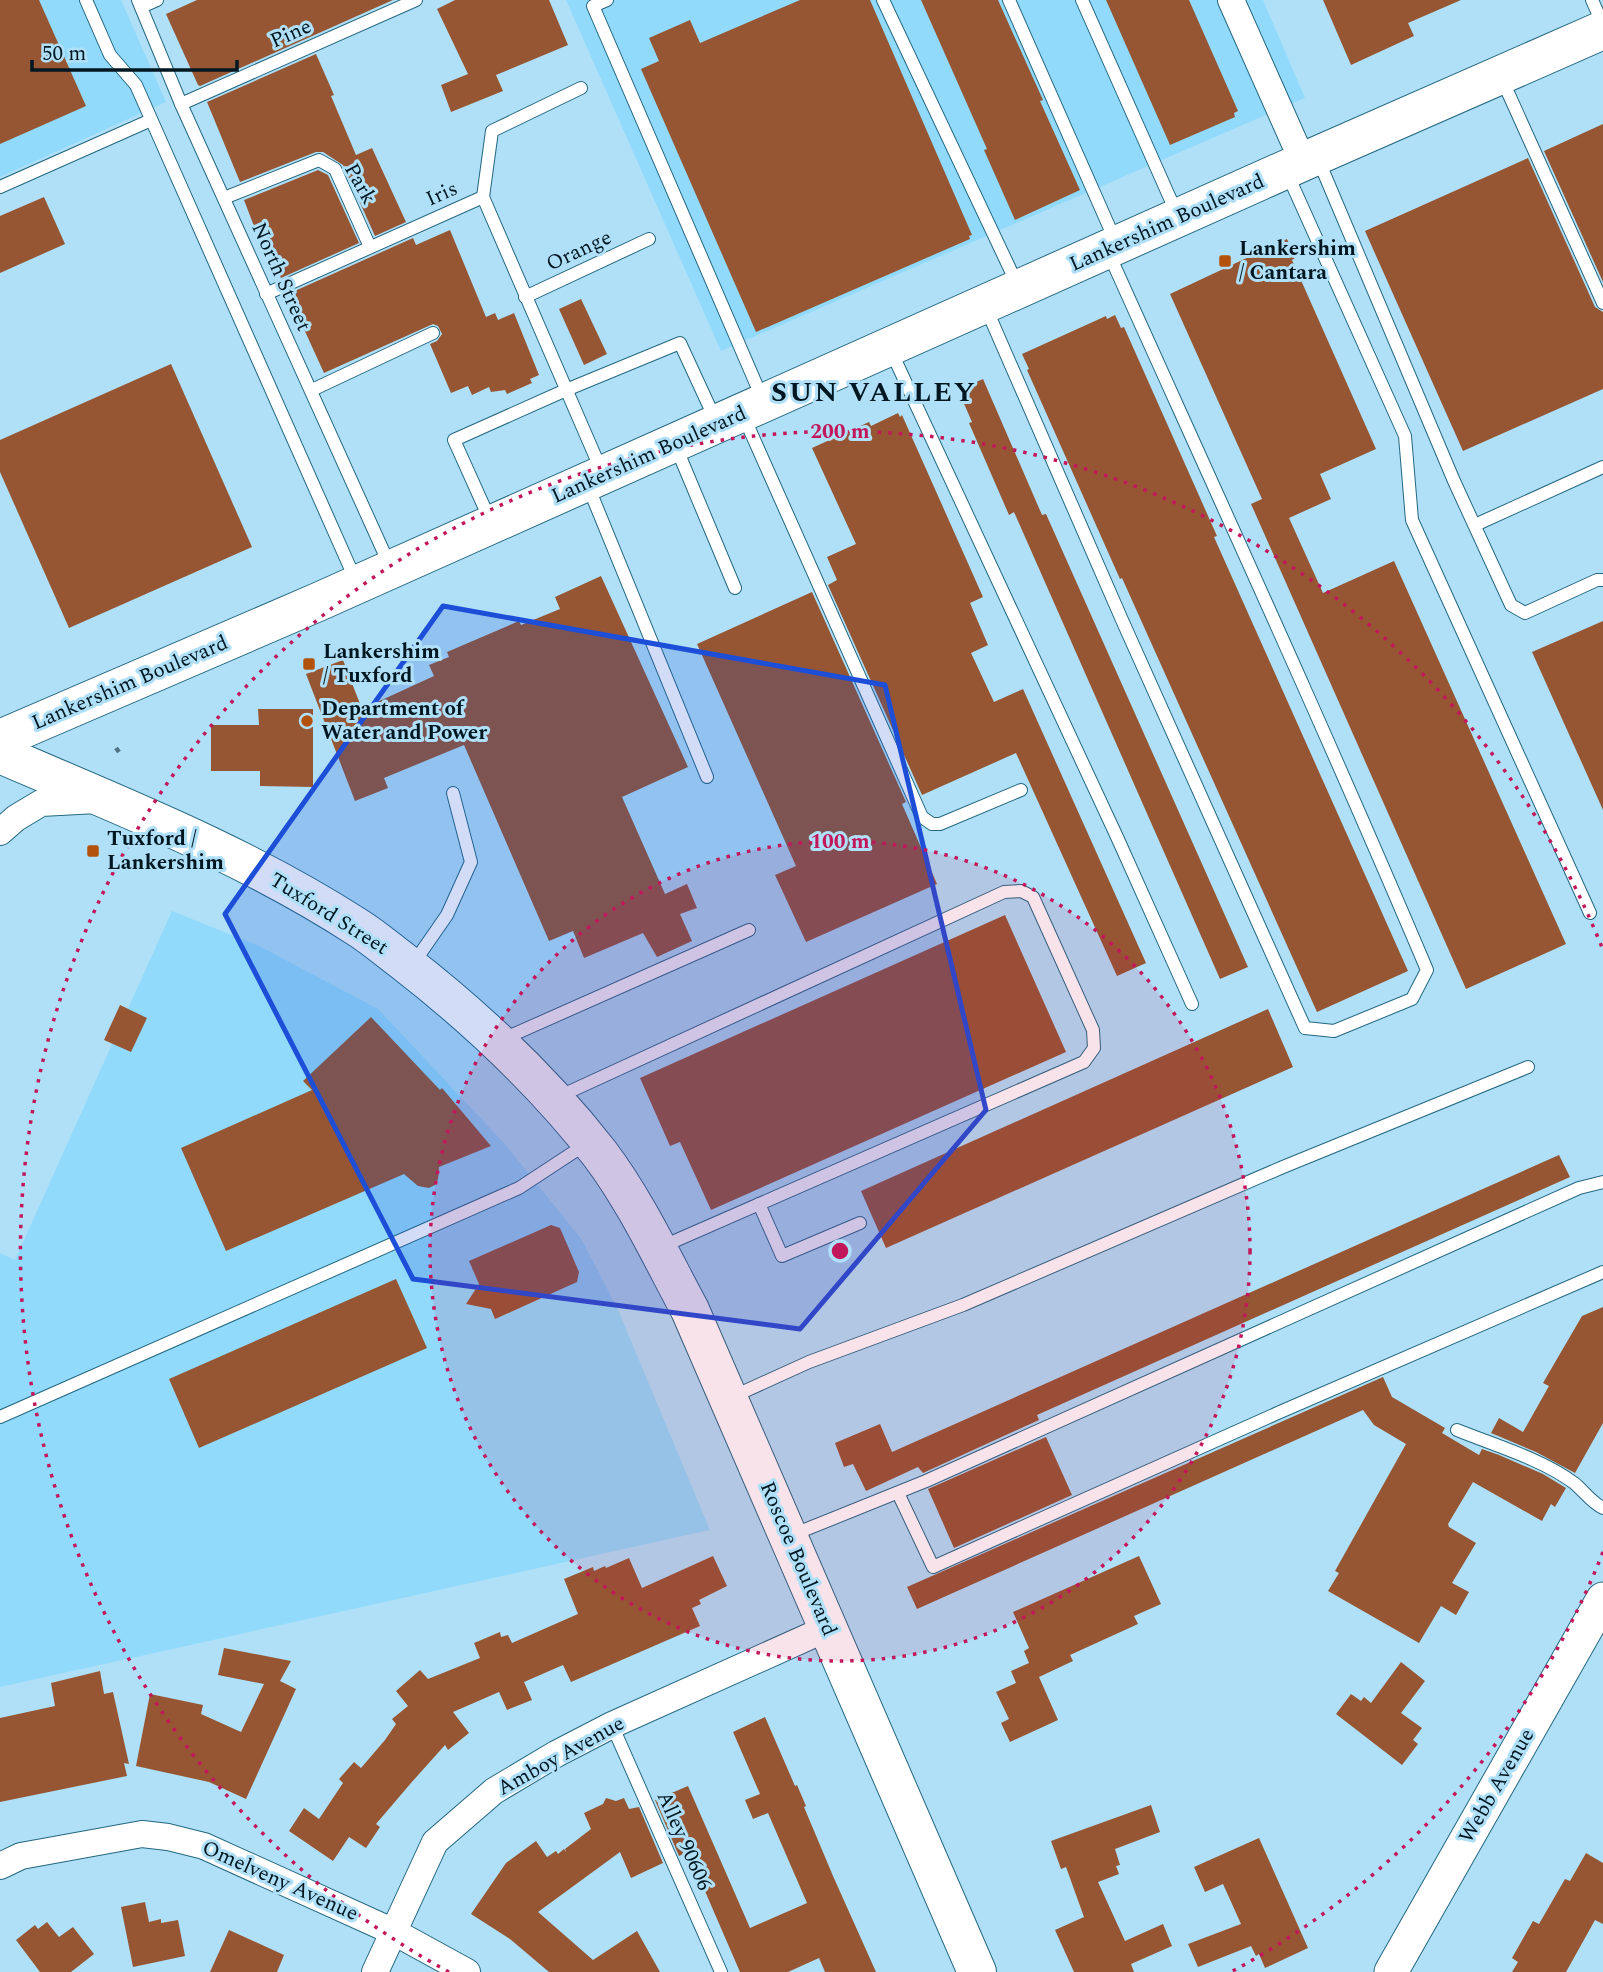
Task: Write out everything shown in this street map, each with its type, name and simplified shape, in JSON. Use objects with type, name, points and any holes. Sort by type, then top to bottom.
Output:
[{"type":"main road","name":"Lankershim Boulevard","points":[[0,739],[375,577],[1302,162],[1501,76],[1603,28]]},
{"type":"main road","name":"Tuxford Street","points":[[0,754],[217,849],[298,891],[359,928],[411,967],[498,1042],[554,1099],[595,1149]]},
{"type":"main road","name":"Roscoe Boulevard","points":[[595,1149],[633,1205],[691,1310],[977,1972]]},
{"type":"street","points":[[1231,0],[1302,162]]},
{"type":"street","points":[[0,832],[16,818],[41,803],[106,800]]},
{"type":"street","name":"Webb Avenue","points":[[1391,1972],[1603,1599]]},
{"type":"street","name":"Amboy Avenue","points":[[375,1972],[435,1842],[494,1791],[612,1725],[828,1628]]},
{"type":"street","name":"Omelveny Avenue","points":[[0,1866],[21,1856],[142,1834],[168,1837],[204,1846],[394,1932],[467,1972]]},
{"type":"lane","points":[[86,0],[110,55],[136,85],[375,577]]},
{"type":"lane","points":[[139,4],[157,0]]},
{"type":"lane","name":"Pine","points":[[181,104],[416,0]]},
{"type":"lane","points":[[607,0],[592,3],[741,414],[922,817],[932,824],[940,824],[1021,790]]},
{"type":"lane","points":[[883,0],[1019,290]]},
{"type":"lane","points":[[984,305],[1305,1028],[1334,1031],[1412,999],[1427,970],[1340,764],[1256,584],[1009,0]]},
{"type":"lane","points":[[1082,0],[1179,217]]},
{"type":"lane","points":[[1592,0],[1603,28]]},
{"type":"lane","name":"North Street","points":[[139,4],[266,294],[312,390],[375,577]]},
{"type":"lane","points":[[1501,76],[1603,303]]},
{"type":"lane","name":"Iris","points":[[266,294],[483,197],[492,131],[581,88]]},
{"type":"lane","points":[[0,187],[152,120]]},
{"type":"lane","name":"Park","points":[[224,198],[319,160],[335,169],[370,247]]},
{"type":"lane","points":[[1302,162],[1511,605],[1525,612],[1597,580],[1603,580]]},
{"type":"lane","points":[[1302,162],[1405,436],[1412,520],[1590,914]]},
{"type":"lane","points":[[483,197],[565,390],[595,479],[708,777]]},
{"type":"lane","name":"Orange","points":[[526,297],[649,239]]},
{"type":"lane","points":[[312,390],[433,333]]},
{"type":"lane","points":[[493,524],[454,440],[565,390],[680,343],[741,414]]},
{"type":"lane","points":[[889,348],[1192,1004]]},
{"type":"lane","points":[[675,443],[735,588]]},
{"type":"lane","points":[[1475,525],[1603,467]]},
{"type":"lane","points":[[411,967],[447,915],[471,862],[453,793]]},
{"type":"lane","points":[[554,1099],[1004,892],[1021,891],[1033,897],[1093,1030],[1094,1048],[1084,1062],[657,1249]]},
{"type":"lane","points":[[498,1042],[749,930]]},
{"type":"lane","points":[[729,1398],[809,1362],[963,1305],[1283,1167],[1528,1067]]},
{"type":"lane","points":[[0,1417],[519,1188],[595,1149]]},
{"type":"lane","points":[[789,1537],[898,1493],[1579,1188],[1603,1182]]},
{"type":"lane","points":[[759,1204],[782,1256],[860,1223]]},
{"type":"lane","points":[[898,1493],[933,1567],[1268,1417],[1603,1272]]},
{"type":"lane","points":[[1457,1430],[1534,1461],[1574,1483],[1595,1505],[1603,1508]]},
{"type":"lane","name":"Alley 90606","points":[[612,1725],[721,1972]]},
{"type":"path","points":[[116,748],[122,756]]},
{"type":"highlighted area","points":[[443,606],[885,685],[986,1110],[800,1329],[413,1279],[225,914]]},
{"type":"shaded area","points":[[0,0],[121,0],[166,102],[0,177]]},
{"type":"shaded area","points":[[566,0],[1263,0],[1305,98],[721,351]]},
{"type":"shaded area","points":[[172,911],[259,946],[378,1009],[504,1143],[582,1240],[619,1312],[710,1530],[0,1687],[0,1253],[15,1260]]},
{"type":"building","points":[[0,0],[39,0],[86,106],[0,144]]},
{"type":"building","points":[[197,0],[393,0],[200,86],[166,14]]},
{"type":"building","points":[[455,0],[549,0],[568,45],[496,75],[503,91],[451,112],[441,85],[468,74],[437,9]]},
{"type":"building","points":[[800,0],[870,0],[972,235],[969,236],[970,239],[756,332],[641,69],[659,61],[649,38],[690,20],[700,43]]},
{"type":"building","points":[[921,0],[998,0],[1080,190],[1015,220],[984,150],[987,149]]},
{"type":"building","points":[[1106,0],[1189,0],[1238,111],[1234,113],[1235,117],[1170,145]]},
{"type":"building","points":[[1323,0],[1461,0],[1408,23],[1414,36],[1351,65]]},
{"type":"building","points":[[316,54],[356,155],[372,148],[406,222],[375,236],[343,165],[323,152],[316,152],[240,182],[207,102]]},
{"type":"building","points":[[1603,124],[1603,282],[1544,151]]},
{"type":"building","points":[[1528,158],[1595,307],[1603,312],[1603,389],[1463,451],[1365,231]]},
{"type":"building","points":[[318,170],[328,175],[359,243],[281,278],[261,232],[257,234],[244,200]]},
{"type":"building","points":[[44,197],[65,244],[0,273],[0,216]]},
{"type":"building","points":[[450,230],[486,317],[495,313],[498,320],[514,313],[539,375],[530,379],[532,383],[507,394],[505,390],[491,392],[489,387],[472,395],[468,386],[451,393],[430,344],[437,341],[442,334],[438,326],[433,324],[324,373],[288,294],[413,238],[416,245]]},
{"type":"building","points":[[1287,239],[1295,258],[1292,260],[1376,449],[1320,474],[1331,499],[1289,518],[1323,593],[1394,561],[1566,944],[1466,989],[1251,504],[1262,499],[1170,294]]},
{"type":"building","points":[[581,299],[607,354],[584,365],[559,309]]},
{"type":"building","points":[[1115,315],[1121,328],[1124,327],[1217,536],[1214,537],[1408,971],[1317,1012],[1122,578],[1120,579],[1022,354],[1106,316],[1107,319]]},
{"type":"building","points":[[171,364],[252,547],[69,628],[0,472],[0,440]]},
{"type":"building","points":[[983,379],[1248,967],[1220,979],[1014,512],[1009,515],[969,423],[972,422],[958,390]]},
{"type":"building","points":[[898,413],[900,417],[902,415],[983,597],[970,603],[988,645],[971,653],[994,702],[1023,689],[1146,963],[1117,976],[1016,753],[922,795],[828,585],[837,580],[827,557],[856,544],[812,448],[869,422],[871,426]]},
{"type":"building","points":[[601,576],[688,767],[622,797],[665,894],[687,884],[697,908],[680,914],[692,941],[657,957],[643,933],[584,958],[573,931],[549,941],[464,745],[384,778],[388,788],[355,801],[306,674],[343,660],[362,709],[434,676],[429,665],[449,657],[447,652],[519,621],[521,625],[560,609],[555,597]]},
{"type":"building","points":[[812,592],[906,802],[902,804],[937,884],[806,942],[775,875],[796,866],[697,644]]},
{"type":"building","points":[[1603,621],[1603,810],[1532,652]]},
{"type":"building","name":"Department of Water and Power","points":[[258,709],[313,709],[313,787],[260,786],[260,771],[211,771],[211,725],[259,725]]},
{"type":"building","points":[[1005,915],[1066,1052],[711,1210],[680,1142],[670,1146],[640,1078]]},
{"type":"building","points":[[120,1005],[147,1018],[131,1052],[104,1040]]},
{"type":"building","points":[[1268,1009],[1293,1067],[886,1248],[861,1191]]},
{"type":"building","points":[[371,1017],[440,1090],[442,1088],[491,1146],[439,1167],[438,1179],[435,1185],[429,1188],[418,1186],[404,1174],[226,1251],[181,1148],[312,1090],[303,1081]]},
{"type":"building","points":[[1559,1155],[1570,1177],[1037,1415],[1039,1420],[923,1473],[918,1467],[866,1491],[853,1464],[844,1467],[835,1443],[880,1424],[892,1452]]},
{"type":"building","points":[[551,1225],[560,1228],[579,1272],[577,1282],[495,1319],[491,1309],[466,1304],[479,1284],[469,1261]]},
{"type":"building","points":[[396,1279],[427,1348],[199,1448],[169,1379]]},
{"type":"building","points":[[1603,1307],[1603,1423],[1575,1473],[1536,1452],[1491,1433],[1499,1418],[1523,1432],[1549,1386],[1543,1383],[1582,1316]]},
{"type":"building","points":[[1383,1377],[1392,1397],[1445,1428],[1442,1433],[1479,1455],[1482,1449],[1499,1455],[1543,1474],[1566,1488],[1555,1507],[1551,1504],[1542,1521],[1473,1482],[1448,1524],[1476,1543],[1452,1583],[1469,1592],[1456,1615],[1441,1606],[1419,1643],[1328,1591],[1339,1573],[1335,1571],[1406,1444],[1374,1425],[1363,1410],[917,1609],[907,1587]]},
{"type":"building","points":[[1046,1437],[1072,1495],[954,1548],[928,1489]]},
{"type":"building","points":[[713,1556],[727,1586],[699,1600],[701,1604],[692,1608],[700,1626],[571,1682],[563,1665],[524,1682],[532,1700],[507,1710],[499,1692],[453,1712],[469,1733],[448,1750],[445,1745],[376,1824],[380,1827],[366,1848],[349,1837],[333,1861],[289,1831],[304,1808],[319,1819],[343,1783],[339,1779],[354,1762],[361,1768],[385,1740],[396,1724],[392,1719],[408,1706],[396,1691],[420,1670],[428,1679],[480,1658],[474,1643],[500,1632],[501,1637],[508,1635],[512,1643],[578,1614],[564,1579],[593,1567],[594,1571],[605,1566],[606,1568],[629,1558],[642,1588]]},
{"type":"building","points":[[1139,1556],[1161,1604],[1134,1616],[1138,1624],[1070,1655],[1073,1661],[1039,1677],[1058,1720],[1010,1742],[1001,1723],[1009,1719],[996,1692],[1016,1683],[1011,1671],[1029,1663],[1024,1651],[1029,1648],[1013,1612]]},
{"type":"building","points":[[224,1648],[291,1661],[280,1681],[296,1689],[246,1799],[209,1782],[136,1766],[150,1694],[203,1705],[201,1714],[241,1732],[264,1684],[218,1675]]},
{"type":"building","points":[[1401,1662],[1425,1681],[1401,1713],[1422,1728],[1413,1740],[1418,1744],[1402,1765],[1336,1714],[1351,1694],[1361,1701],[1364,1697],[1371,1703]]},
{"type":"building","points":[[100,1671],[104,1694],[113,1692],[129,1764],[124,1763],[127,1776],[0,1802],[0,1718],[55,1706],[51,1683]]},
{"type":"building","points":[[765,1717],[795,1786],[797,1785],[833,1876],[876,1972],[825,1972],[819,1958],[788,1972],[740,1972],[688,1852],[679,1856],[655,1800],[688,1786],[750,1928],[807,1903],[768,1813],[753,1819],[745,1800],[760,1794],[733,1732]]},
{"type":"building","points":[[606,1798],[616,1801],[624,1798],[629,1809],[639,1807],[663,1863],[631,1878],[620,1852],[538,1912],[593,1960],[637,1931],[660,1972],[549,1972],[510,1939],[471,1914],[506,1863],[536,1841],[547,1857],[556,1851],[558,1854],[564,1849],[566,1852],[565,1849],[591,1829],[584,1813],[603,1804]]},
{"type":"building","points":[[1151,1805],[1160,1832],[1115,1849],[1120,1865],[1116,1866],[1119,1874],[1098,1882],[1125,1941],[1163,1924],[1172,1946],[1131,1964],[1134,1972],[1074,1972],[1055,1930],[1084,1917],[1066,1867],[1061,1869],[1051,1841]]},
{"type":"building","points":[[1259,1838],[1308,1948],[1265,1968],[1259,1954],[1256,1956],[1251,1946],[1198,1967],[1188,1944],[1241,1924],[1223,1884],[1205,1892],[1194,1867]]},
{"type":"building","points":[[1586,1853],[1603,1863],[1603,1924],[1595,1920],[1566,1972],[1512,1972],[1518,1962],[1512,1958],[1533,1921],[1539,1924],[1565,1879],[1570,1881]]},
{"type":"building","points":[[145,1902],[149,1922],[161,1919],[161,1923],[178,1920],[185,1956],[133,1967],[121,1907]]},
{"type":"building","points":[[47,1922],[59,1937],[73,1927],[94,1954],[71,1972],[40,1972],[16,1940],[35,1925],[38,1929]]},
{"type":"building","points":[[229,1930],[284,1955],[277,1972],[210,1972]]},
{"type":"place","name":"Lankershim / Cantara","points":[[1225,261]]},
{"type":"place","name":"Lankershim / Tuxford","points":[[309,664]]},
{"type":"place","name":"Department of Water and Power","points":[[307,721]]},
{"type":"place","name":"Tuxford / Lankershim","points":[[93,851]]},
{"type":"district","name":"SUN VALLEY","points":[[874,392]]}]
